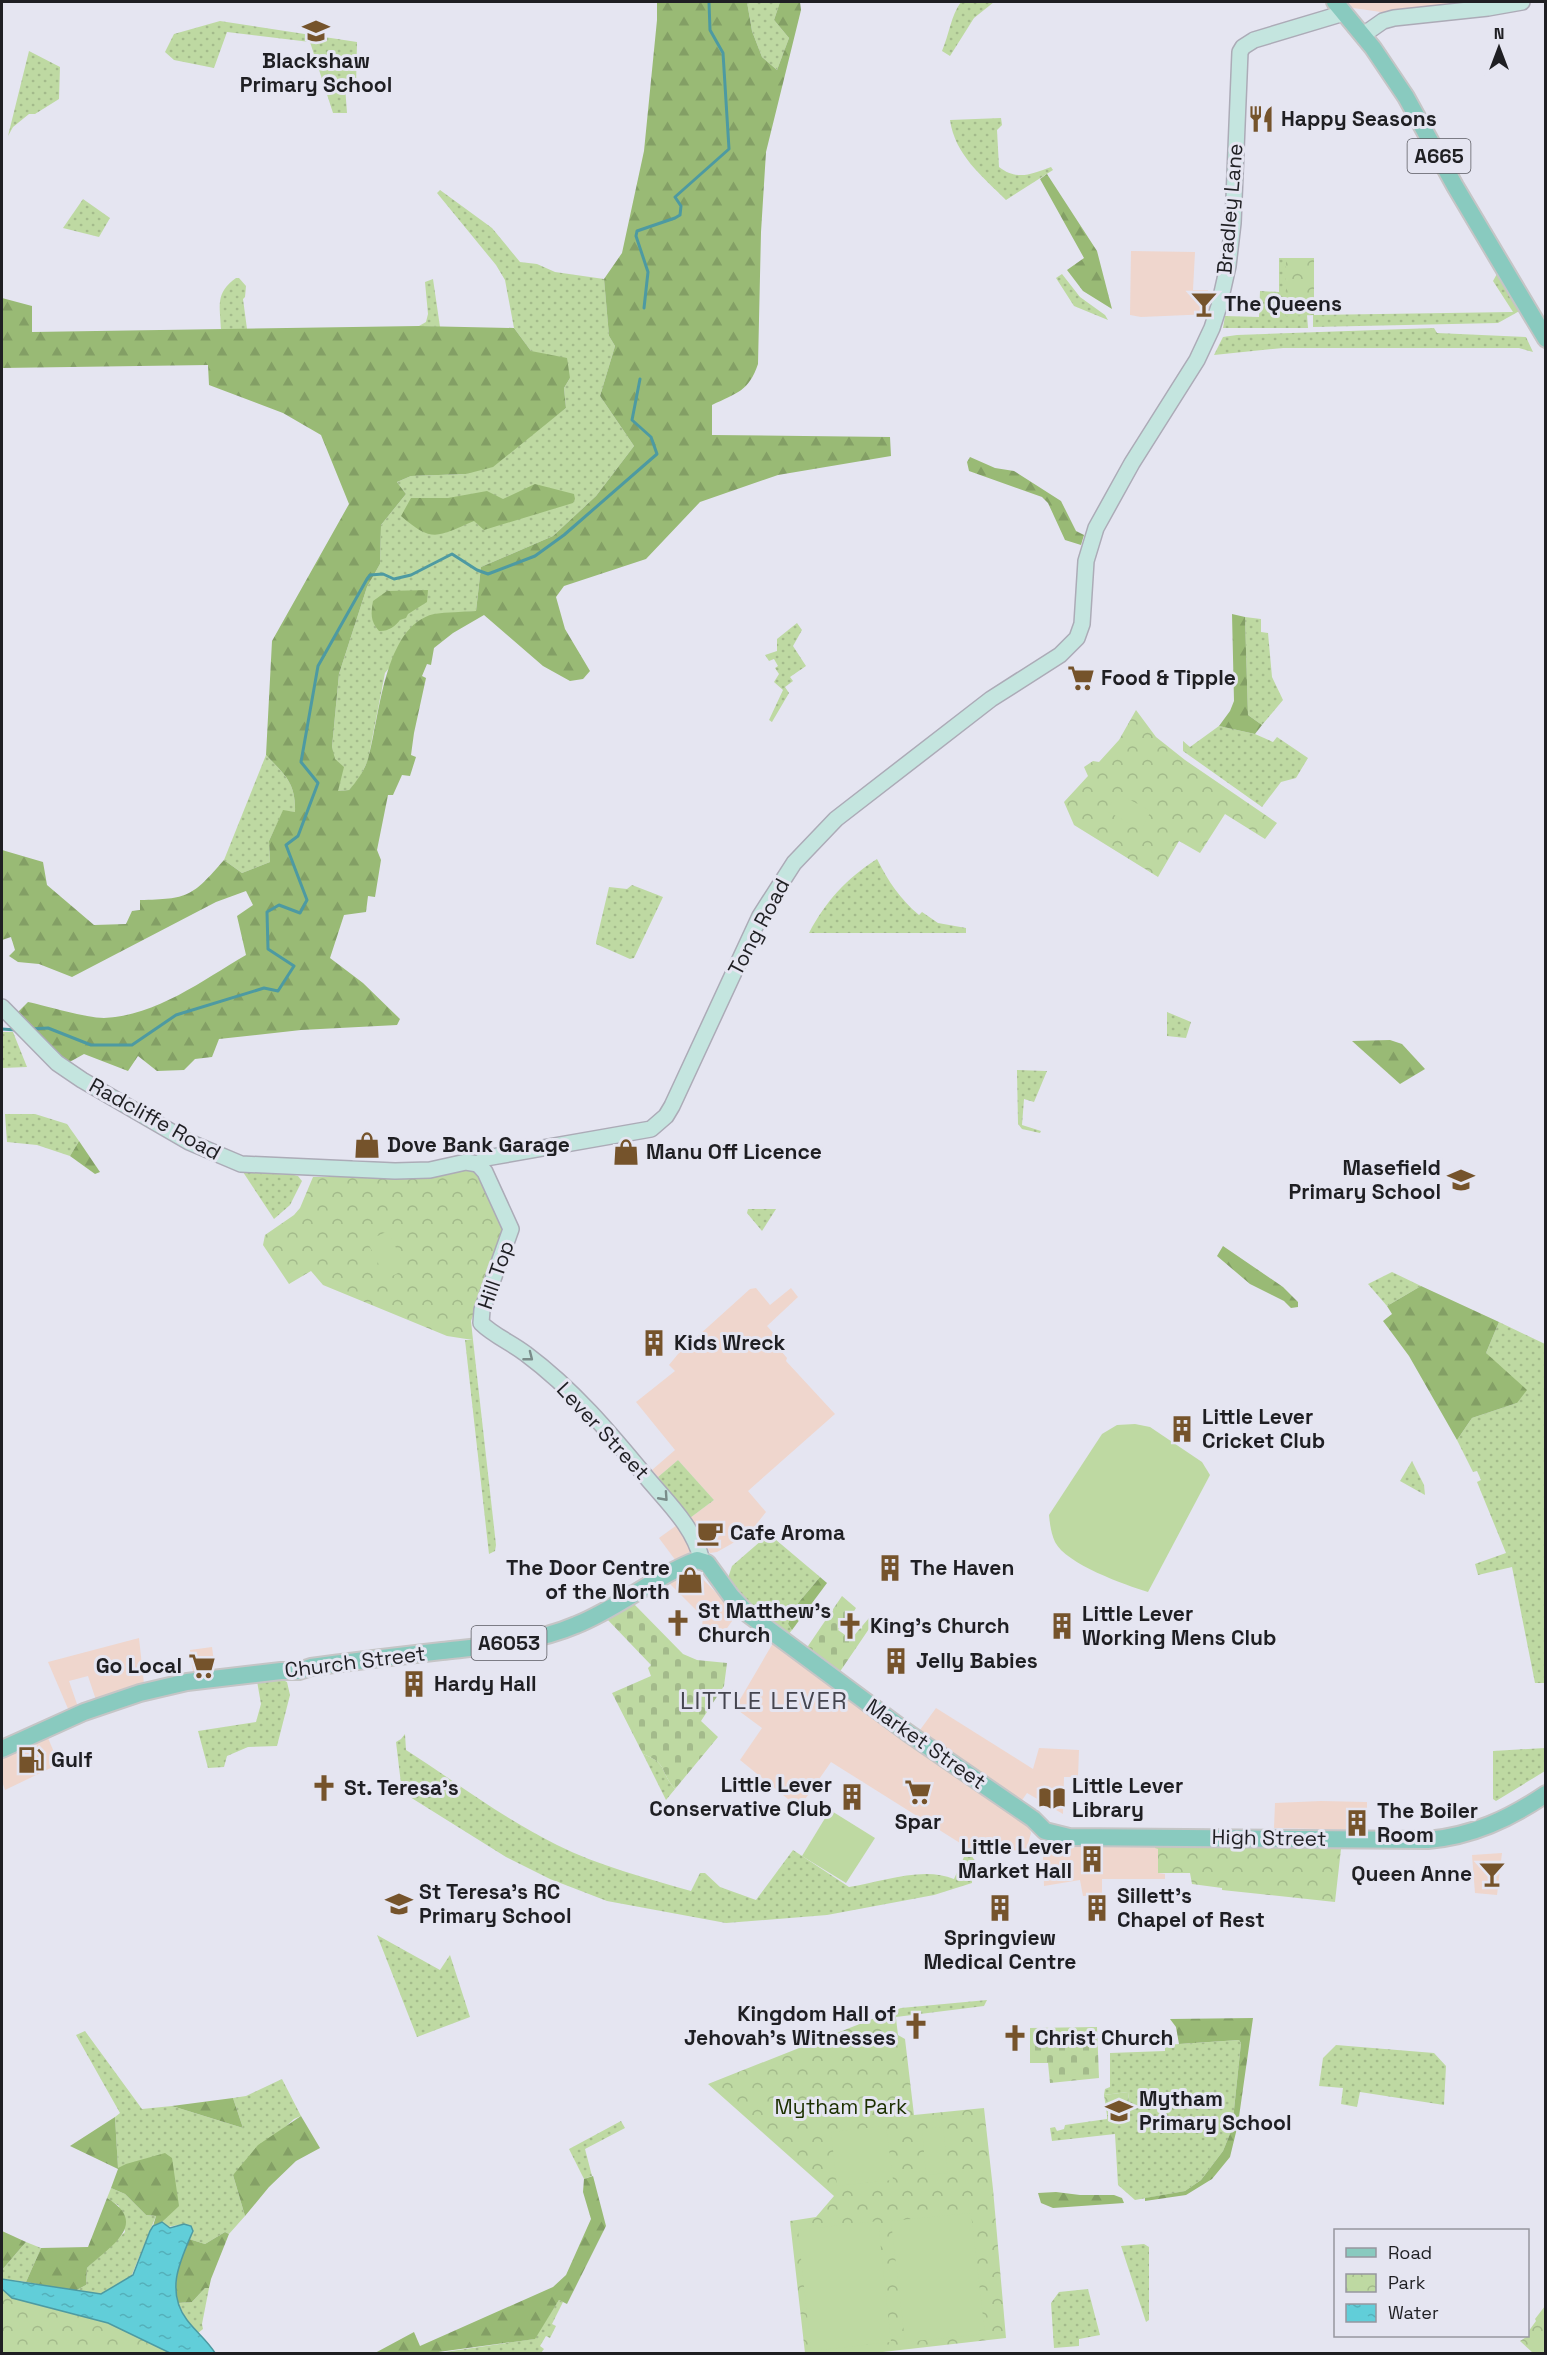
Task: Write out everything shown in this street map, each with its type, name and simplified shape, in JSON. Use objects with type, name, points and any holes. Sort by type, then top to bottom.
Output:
[{"type":"main road","name":"A665","points":[[1338,5],[1406,97],[1455,186],[1545,339]]},
{"type":"main road","name":"Church Street","points":[[2,1749],[84,1712],[187,1682],[299,1671],[311,1667],[513,1643],[547,1635],[576,1625],[692,1562],[702,1560]]},
{"type":"main road","name":"Market Street","points":[[702,1560],[707,1563],[731,1596],[748,1614],[908,1733],[1033,1819],[1045,1831]]},
{"type":"main road","name":"High Street","points":[[1045,1831],[1069,1837],[1428,1840],[1467,1834],[1491,1826],[1545,1794]]},
{"type":"street","points":[[1362,35],[1383,21],[1394,18],[1522,2]]},
{"type":"street","name":"Bradley Lane","points":[[1084,594],[1086,561],[1096,528],[1132,463],[1197,360],[1212,328],[1219,306],[1233,223],[1240,52],[1243,47],[1254,40],[1316,22],[1338,5]]},
{"type":"street","name":"Tong Road","points":[[478,1164],[486,1158],[651,1129],[658,1125],[672,1106],[760,916],[794,863],[844,812],[981,706],[1069,646],[1080,632],[1084,594]]},
{"type":"street","name":"Radcliffe Road","points":[[6,1012],[57,1063],[189,1142],[241,1164],[395,1171],[430,1170],[466,1162],[478,1164]]},
{"type":"street","name":"Hill Top","points":[[478,1164],[485,1172],[511,1229],[482,1310],[481,1323]]},
{"type":"street","name":"Lever Street","points":[[481,1323],[526,1354],[574,1395],[606,1427],[688,1528],[702,1560]]},
{"type":"shaded area","points":[[1348,2],[1475,2],[1388,13],[1353,8]]},
{"type":"shaded area","points":[[1131,251],[1195,252],[1193,290],[1208,290],[1209,296],[1216,296],[1211,314],[1141,317],[1130,315]]},
{"type":"shaded area","points":[[756,1288],[770,1305],[791,1288],[798,1297],[767,1326],[774,1334],[770,1338],[787,1358],[786,1361],[835,1414],[748,1491],[766,1512],[755,1526],[740,1539],[717,1552],[710,1553],[690,1518],[714,1500],[678,1460],[658,1477],[652,1470],[675,1450],[636,1402],[675,1371],[669,1365],[678,1354],[750,1289]]},
{"type":"shaded area","points":[[677,1525],[694,1549],[676,1561],[659,1538]]},
{"type":"shaded area","points":[[693,1569],[737,1614],[725,1631],[702,1627],[703,1617],[669,1583]]},
{"type":"shaded area","points":[[139,1638],[144,1684],[96,1700],[88,1676],[69,1681],[78,1707],[69,1711],[48,1662]]},
{"type":"shaded area","points":[[773,1643],[820,1679],[830,1666],[920,1730],[936,1708],[1033,1769],[1039,1748],[1079,1750],[1078,1777],[1064,1777],[1063,1814],[1027,1793],[1013,1813],[1028,1825],[1031,1833],[1026,1851],[968,1848],[831,1762],[799,1808],[740,1760],[762,1728],[735,1708]]},
{"type":"shaded area","points":[[212,1647],[215,1669],[193,1672],[190,1650]]},
{"type":"shaded area","points":[[48,1738],[59,1764],[5,1790],[2,1781],[2,1757]]},
{"type":"shaded area","points":[[1367,1802],[1367,1830],[1274,1828],[1275,1803]]},
{"type":"shaded area","points":[[1115,1844],[1155,1844],[1158,1849],[1158,1873],[1165,1874],[1165,1879],[1102,1879],[1102,1895],[1083,1896],[1080,1880],[1044,1886],[1043,1857],[1049,1849]]},
{"type":"shaded area","points":[[1502,1853],[1497,1895],[1475,1893],[1472,1855]]},
{"type":"green space","points":[[657,2],[747,2],[752,31],[762,57],[777,70],[789,38],[774,20],[780,2],[800,2],[801,10],[766,152],[761,232],[758,364],[746,386],[712,405],[712,435],[890,437],[891,456],[778,475],[700,502],[646,559],[564,586],[556,597],[565,629],[590,671],[583,679],[570,681],[543,666],[484,615],[453,633],[434,648],[431,665],[427,664],[422,676],[426,678],[411,755],[416,757],[410,776],[402,775],[393,795],[388,795],[377,850],[381,860],[375,897],[368,896],[366,912],[344,915],[330,958],[363,983],[400,1019],[397,1025],[301,1030],[219,1039],[212,1057],[195,1059],[184,1070],[157,1071],[138,1056],[128,1071],[84,1054],[66,1064],[17,1013],[28,1002],[104,1018],[123,1016],[160,1004],[246,955],[237,916],[253,905],[246,891],[216,902],[72,977],[39,964],[18,962],[9,956],[15,950],[11,937],[2,940],[2,850],[43,862],[47,885],[94,925],[126,924],[132,911],[140,910],[140,900],[169,899],[188,894],[204,882],[224,860],[242,873],[270,862],[269,841],[283,810],[295,812],[294,794],[288,780],[266,755],[272,641],[349,504],[321,435],[283,413],[209,385],[208,365],[2,368],[2,298],[32,306],[32,332],[419,326],[514,328],[531,351],[567,358],[570,378],[564,388],[566,408],[493,467],[466,474],[411,476],[397,482],[406,494],[381,525],[380,564],[367,587],[339,674],[332,747],[335,759],[344,767],[338,791],[349,790],[360,776],[368,759],[386,676],[404,636],[417,622],[434,614],[476,611],[481,567],[553,536],[596,496],[634,446],[600,396],[615,346],[609,336],[604,279],[622,253],[644,151]]},
{"type":"green space","points":[[747,2],[780,2],[774,20],[789,38],[777,70],[762,57],[752,31]]},
{"type":"green space","points":[[961,2],[994,2],[974,18],[950,56],[942,51]]},
{"type":"green space","points":[[220,21],[357,42],[356,87],[345,86],[347,113],[333,113],[310,42],[227,32],[214,68],[174,60],[165,52],[174,34]]},
{"type":"green space","points":[[29,51],[60,67],[59,99],[35,114],[29,114],[13,127],[8,136]]},
{"type":"green space","points":[[1001,118],[1002,125],[997,130],[999,167],[1018,175],[1031,174],[1051,167],[1053,170],[1006,200],[971,164],[957,144],[950,120]]},
{"type":"green space","points":[[1047,174],[1097,251],[1112,309],[1083,291],[1067,270],[1084,258],[1040,179]]},
{"type":"green space","points":[[440,190],[492,228],[520,262],[537,264],[555,272],[604,279],[609,336],[615,346],[600,396],[634,446],[596,496],[553,536],[481,567],[476,611],[432,615],[385,673],[368,760],[359,779],[349,790],[338,791],[332,747],[339,674],[367,587],[380,564],[381,525],[406,494],[397,482],[411,476],[466,474],[532,434],[566,408],[564,388],[570,378],[531,351],[514,328],[505,280],[496,265],[437,193]]},
{"type":"green space","points":[[83,199],[110,218],[99,237],[63,228]]},
{"type":"green space","points":[[1279,258],[1286,258],[1286,315],[1307,315],[1308,328],[1223,328],[1225,316],[1259,317],[1260,291],[1279,292]]},
{"type":"green space","points":[[1286,258],[1314,258],[1314,315],[1286,316]]},
{"type":"green space","points":[[1498,272],[1523,309],[1498,323],[1313,327],[1313,315],[1513,312],[1493,281]]},
{"type":"green space","points":[[1062,274],[1080,297],[1105,315],[1108,320],[1074,306],[1056,278]]},
{"type":"green space","points":[[236,278],[239,278],[246,286],[243,299],[247,329],[221,329],[220,300],[225,289]]},
{"type":"green space","points":[[433,279],[440,327],[419,326],[426,322],[428,314],[425,282]]},
{"type":"green space","points":[[1434,328],[1437,333],[1526,337],[1533,352],[1519,348],[1283,348],[1214,355],[1223,337],[1237,335]]},
{"type":"green space","points":[[970,457],[995,468],[1014,471],[1061,501],[1076,531],[1084,535],[1081,545],[1065,540],[1048,503],[1042,497],[969,471],[967,462]]},
{"type":"green space","points":[[535,484],[574,494],[575,499],[573,503],[484,530],[474,521],[436,535],[421,531],[401,516],[411,498],[448,498],[487,491],[503,499]]},
{"type":"green space","points":[[428,590],[427,602],[394,626],[385,631],[379,631],[372,617],[373,601],[387,591]]},
{"type":"green space","points":[[1232,614],[1245,617],[1248,715],[1262,725],[1255,734],[1219,726],[1234,701]]},
{"type":"green space","points":[[1245,617],[1261,619],[1261,632],[1268,633],[1272,677],[1283,700],[1262,725],[1248,715]]},
{"type":"green space","points":[[797,623],[802,630],[793,646],[806,666],[790,677],[793,681],[785,687],[789,693],[772,722],[769,720],[783,690],[774,682],[779,674],[775,668],[778,666],[774,659],[769,661],[765,655],[777,651],[777,639]]},
{"type":"green space","points":[[1136,710],[1156,737],[1185,760],[1277,823],[1265,839],[1225,814],[1200,853],[1179,841],[1158,877],[1074,825],[1064,802],[1088,776],[1084,767],[1093,761],[1099,762],[1119,740]]},
{"type":"green space","points":[[1219,726],[1255,734],[1273,742],[1277,737],[1308,758],[1296,778],[1281,782],[1262,807],[1183,751],[1183,741],[1190,747]]},
{"type":"green space","points":[[266,755],[288,780],[294,794],[295,812],[283,811],[269,841],[270,862],[242,873],[224,860]]},
{"type":"green space","points":[[1117,793],[1151,811],[1141,830],[1107,811]]},
{"type":"green space","points":[[877,859],[895,889],[919,915],[922,912],[938,923],[966,928],[966,933],[809,933],[822,911],[838,892],[856,874]]},
{"type":"green space","points":[[632,885],[663,897],[634,958],[630,959],[596,942],[609,887],[627,889]]},
{"type":"green space","points":[[1167,1012],[1191,1022],[1186,1038],[1167,1036]]},
{"type":"green space","points":[[2,1032],[13,1032],[27,1067],[2,1068]]},
{"type":"green space","points":[[1390,1040],[1402,1044],[1425,1069],[1400,1084],[1352,1041]]},
{"type":"green space","points":[[1017,1070],[1047,1071],[1034,1102],[1024,1099],[1022,1125],[1041,1131],[1040,1133],[1022,1129],[1018,1124]]},
{"type":"green space","points":[[5,1114],[35,1114],[67,1124],[79,1141],[70,1156],[37,1145],[7,1142]]},
{"type":"green space","points":[[79,1141],[100,1172],[95,1174],[70,1156]]},
{"type":"green space","points":[[466,1168],[478,1172],[504,1229],[471,1321],[473,1340],[447,1336],[323,1285],[311,1271],[289,1284],[263,1245],[265,1235],[294,1215],[300,1208],[313,1177],[400,1177]]},
{"type":"green space","points":[[243,1172],[294,1175],[302,1181],[290,1205],[274,1219]]},
{"type":"green space","points":[[748,1209],[776,1209],[762,1231],[747,1213]]},
{"type":"green space","points":[[388,1231],[406,1269],[386,1279],[367,1241]]},
{"type":"green space","points":[[1223,1246],[1283,1287],[1298,1302],[1298,1307],[1291,1308],[1284,1301],[1250,1284],[1217,1256]]},
{"type":"green space","points":[[1392,1272],[1421,1286],[1387,1306],[1368,1284]]},
{"type":"green space","points":[[1421,1286],[1499,1322],[1486,1353],[1527,1390],[1517,1403],[1472,1418],[1457,1440],[1409,1356],[1383,1321],[1392,1314],[1387,1306]]},
{"type":"green space","points":[[1499,1322],[1545,1344],[1545,1683],[1535,1683],[1512,1567],[1478,1575],[1475,1564],[1506,1553],[1477,1482],[1481,1480],[1477,1471],[1473,1472],[1457,1440],[1472,1418],[1517,1403],[1486,1353]]},
{"type":"green space","points":[[465,1340],[473,1340],[496,1545],[495,1551],[489,1554]]},
{"type":"green space","points":[[1135,1424],[1150,1427],[1202,1462],[1210,1475],[1148,1592],[1097,1573],[1071,1558],[1055,1542],[1049,1515],[1102,1434],[1117,1425]]},
{"type":"green space","points":[[678,1460],[714,1500],[690,1518],[658,1477]]},
{"type":"green space","points":[[1412,1461],[1424,1485],[1425,1495],[1400,1481]]},
{"type":"green space","points":[[769,1534],[820,1577],[793,1609],[788,1624],[792,1630],[788,1635],[754,1608],[728,1578],[732,1566]]},
{"type":"green space","points":[[820,1577],[827,1583],[792,1630],[788,1624],[793,1609]]},
{"type":"green space","points":[[842,1596],[856,1608],[838,1630],[851,1639],[869,1618],[873,1623],[839,1673],[806,1649]]},
{"type":"green space","points":[[633,1603],[683,1654],[697,1660],[727,1663],[724,1686],[701,1721],[718,1737],[675,1789],[657,1761],[643,1754],[612,1693],[651,1676],[648,1668],[651,1665],[606,1618]]},
{"type":"green space","points":[[281,1679],[287,1682],[290,1695],[277,1746],[248,1747],[227,1756],[224,1767],[208,1768],[198,1731],[256,1722],[261,1704],[257,1681]]},
{"type":"green space","points":[[405,1734],[406,1750],[537,1835],[606,1865],[691,1891],[700,1873],[705,1873],[720,1887],[756,1900],[793,1850],[849,1887],[916,1874],[942,1875],[954,1879],[968,1848],[984,1871],[972,1873],[972,1883],[934,1895],[827,1915],[726,1923],[607,1901],[550,1879],[506,1857],[402,1792],[396,1742]]},
{"type":"green space","points":[[1545,1748],[1545,1771],[1496,1801],[1493,1799],[1493,1751]]},
{"type":"green space","points":[[643,1754],[657,1761],[675,1789],[666,1800]]},
{"type":"green space","points":[[830,1810],[875,1838],[846,1883],[802,1856]]},
{"type":"green space","points":[[1155,1844],[1341,1849],[1335,1902],[1222,1890],[1222,1888],[1192,1884],[1190,1873],[1158,1873],[1158,1849],[1155,1848]]},
{"type":"green space","points":[[377,1935],[440,1970],[450,1955],[470,2017],[417,2037]]},
{"type":"green space","points":[[987,2000],[984,2006],[896,2017],[895,2010],[901,2008]]},
{"type":"green space","name":"Mytham Park","points":[[895,2010],[898,2035],[905,2039],[914,2115],[984,2108],[1006,2338],[874,2353],[805,2353],[790,2221],[816,2217],[834,2196],[708,2084]]},
{"type":"green space","points":[[1253,2018],[1238,2124],[1230,2157],[1212,2179],[1186,2195],[1145,2201],[1145,2198],[1185,2191],[1201,2180],[1223,2151],[1232,2129],[1241,2043],[1239,2040],[1179,2044],[1176,2027],[1170,2019]]},
{"type":"green space","points":[[1097,2027],[1099,2078],[1050,2083],[1048,2063],[1030,2063],[1030,2028]]},
{"type":"green space","points":[[85,2031],[142,2109],[172,2106],[243,2128],[233,2098],[246,2096],[282,2079],[301,2116],[294,2119],[233,2175],[245,2216],[229,2234],[225,2232],[205,2244],[189,2239],[193,2231],[178,2225],[168,2227],[162,2222],[166,2217],[118,2169],[115,2117],[120,2113],[76,2035]]},
{"type":"green space","points":[[1239,2040],[1241,2043],[1232,2129],[1223,2151],[1201,2180],[1185,2191],[1135,2200],[1118,2185],[1115,2134],[1052,2141],[1050,2128],[1055,2127],[1057,2131],[1064,2129],[1065,2125],[1107,2119],[1107,2115],[1130,2112],[1128,2092],[1104,2095],[1105,2089],[1110,2087],[1110,2053],[1165,2051],[1165,2045]]},
{"type":"green space","points":[[1336,2045],[1434,2053],[1446,2066],[1444,2105],[1360,2092],[1357,2107],[1341,2104],[1343,2088],[1319,2086],[1323,2058]]},
{"type":"green space","points":[[1128,2092],[1130,2112],[1107,2115],[1104,2095]]},
{"type":"green space","points":[[233,2098],[243,2128],[172,2106]]},
{"type":"green space","points":[[301,2116],[320,2148],[296,2161],[269,2187],[245,2216],[233,2175],[258,2145]]},
{"type":"green space","points":[[115,2117],[118,2168],[165,2153],[172,2158],[179,2206],[162,2222],[153,2226],[156,2216],[146,2215],[125,2194],[111,2188],[118,2169],[70,2146]]},
{"type":"green space","points":[[621,2121],[625,2128],[585,2149],[592,2176],[584,2179],[569,2149]]},
{"type":"green space","points":[[886,2126],[893,2180],[837,2186],[831,2132]]},
{"type":"green space","points":[[943,2127],[948,2173],[926,2175],[922,2129]]},
{"type":"green space","points":[[593,2176],[606,2226],[567,2304],[559,2300],[535,2339],[431,2353],[375,2353],[414,2332],[420,2346],[553,2287],[566,2275],[591,2219],[583,2192],[584,2179]]},
{"type":"green space","points":[[111,2188],[125,2194],[146,2215],[156,2216],[131,2277],[101,2294],[75,2291],[86,2285],[87,2268],[125,2232],[119,2206],[107,2198]]},
{"type":"green space","points":[[1038,2193],[1114,2195],[1122,2198],[1124,2203],[1053,2208],[1041,2203]]},
{"type":"green space","points":[[107,2198],[119,2208],[125,2217],[126,2226],[115,2243],[87,2268],[86,2285],[75,2291],[26,2282],[41,2248],[88,2247]]},
{"type":"green space","points":[[971,2213],[985,2334],[905,2342],[891,2221]]},
{"type":"green space","points":[[878,2221],[891,2342],[811,2351],[798,2230]]},
{"type":"green space","points":[[2,2231],[26,2242],[2,2270]]},
{"type":"green space","points":[[225,2232],[229,2234],[209,2288],[205,2288],[192,2302],[178,2303],[176,2278],[189,2239],[205,2244]]},
{"type":"green space","points":[[26,2242],[41,2248],[26,2282],[2,2279],[2,2270]]},
{"type":"green space","points":[[1144,2244],[1149,2247],[1149,2320],[1146,2322],[1121,2246]]},
{"type":"green space","points":[[2,2279],[96,2294],[210,2346],[215,2353],[2,2353]]},
{"type":"green space","points":[[205,2288],[209,2288],[203,2329],[198,2333],[186,2319],[178,2303],[192,2302]]},
{"type":"green space","points":[[1088,2289],[1100,2335],[1079,2339],[1079,2346],[1054,2348],[1051,2303],[1059,2292]]},
{"type":"green space","points":[[559,2300],[563,2302],[552,2324],[556,2326],[550,2338],[546,2336],[540,2346],[544,2349],[541,2353],[431,2354],[534,2339]]},
{"type":"green space","points":[[1545,2306],[1545,2353],[1533,2353],[1520,2341],[1529,2337],[1529,2331],[1536,2321],[1535,2319]]},
{"type":"water","points":[[162,2222],[170,2228],[184,2224],[191,2226],[193,2231],[183,2253],[177,2276],[177,2298],[180,2309],[187,2320],[215,2353],[170,2353],[108,2323],[12,2298],[2,2289],[2,2279],[101,2294],[133,2275],[150,2231],[153,2226]]},
{"type":"waterway","points":[[644,308],[648,272],[636,236],[637,231],[680,215],[681,206],[675,197],[729,149],[723,53],[710,30],[709,2]]},
{"type":"waterway","points":[[31,1029],[48,1028],[91,1045],[132,1045],[176,1015],[264,988],[278,991],[294,966],[268,949],[267,912],[279,905],[300,913],[307,900],[286,845],[298,836],[318,783],[301,762],[318,666],[367,579],[370,575],[383,574],[394,579],[411,575],[452,554],[477,570],[488,574],[535,556],[564,535],[657,454],[651,437],[632,420],[640,379]]},
{"type":"waterway","points":[[2,1029],[16,1030]]},
{"type":"place","name":"Blackshaw Primary School","points":[[316,31]]},
{"type":"place","name":"Happy Seasons","points":[[1261,119]]},
{"type":"place","name":"The Queens","points":[[1204,304]]},
{"type":"place","name":"Food & Tipple","points":[[1081,678]]},
{"type":"place","name":"Dove Bank Garage","points":[[367,1145]]},
{"type":"place","name":"Manu Off Licence","points":[[626,1152]]},
{"type":"place","name":"Masefield Primary School","points":[[1461,1180]]},
{"type":"place","name":"Kids Wreck","points":[[654,1343]]},
{"type":"place","name":"Little Lever Cricket Club","points":[[1182,1429]]},
{"type":"place","name":"Cafe Aroma","points":[[710,1533]]},
{"type":"place","name":"The Haven","points":[[890,1568]]},
{"type":"place","name":"The Door Centre of the North","points":[[690,1580]]},
{"type":"place","name":"St Matthew's Church","points":[[678,1623]]},
{"type":"place","name":"King's Church","points":[[850,1626]]},
{"type":"place","name":"Little Lever Working Mens Club","points":[[1062,1626]]},
{"type":"place","name":"Jelly Babies","points":[[896,1661]]},
{"type":"place","name":"Go Local","points":[[202,1666]]},
{"type":"place","name":"Hardy Hall","points":[[414,1684]]},
{"type":"place","name":"Gulf","points":[[31,1760]]},
{"type":"place","name":"St. Teresa's","points":[[324,1788]]},
{"type":"place","name":"Spar","points":[[918,1792]]},
{"type":"place","name":"Little Lever Conservative Club","points":[[852,1797]]},
{"type":"place","name":"Little Lever Library","points":[[1052,1798]]},
{"type":"place","name":"The Boiler Room","points":[[1357,1823]]},
{"type":"place","name":"Little Lever Market Hall","points":[[1092,1859]]},
{"type":"place","name":"Queen Anne","points":[[1492,1874]]},
{"type":"place","name":"St Teresa's RC Primary School","points":[[399,1904]]},
{"type":"place","name":"Springview Medical Centre","points":[[1000,1908]]},
{"type":"place","name":"Sillett's Chapel of Rest","points":[[1097,1908]]},
{"type":"place","name":"Kingdom Hall of Jehovah's Witnesses","points":[[916,2026]]},
{"type":"place","name":"Christ Church","points":[[1015,2038]]},
{"type":"place","name":"Mytham Primary School","points":[[1119,2111]]},
{"type":"district","name":"LITTLE LEVER","points":[[764,1701]]}]
